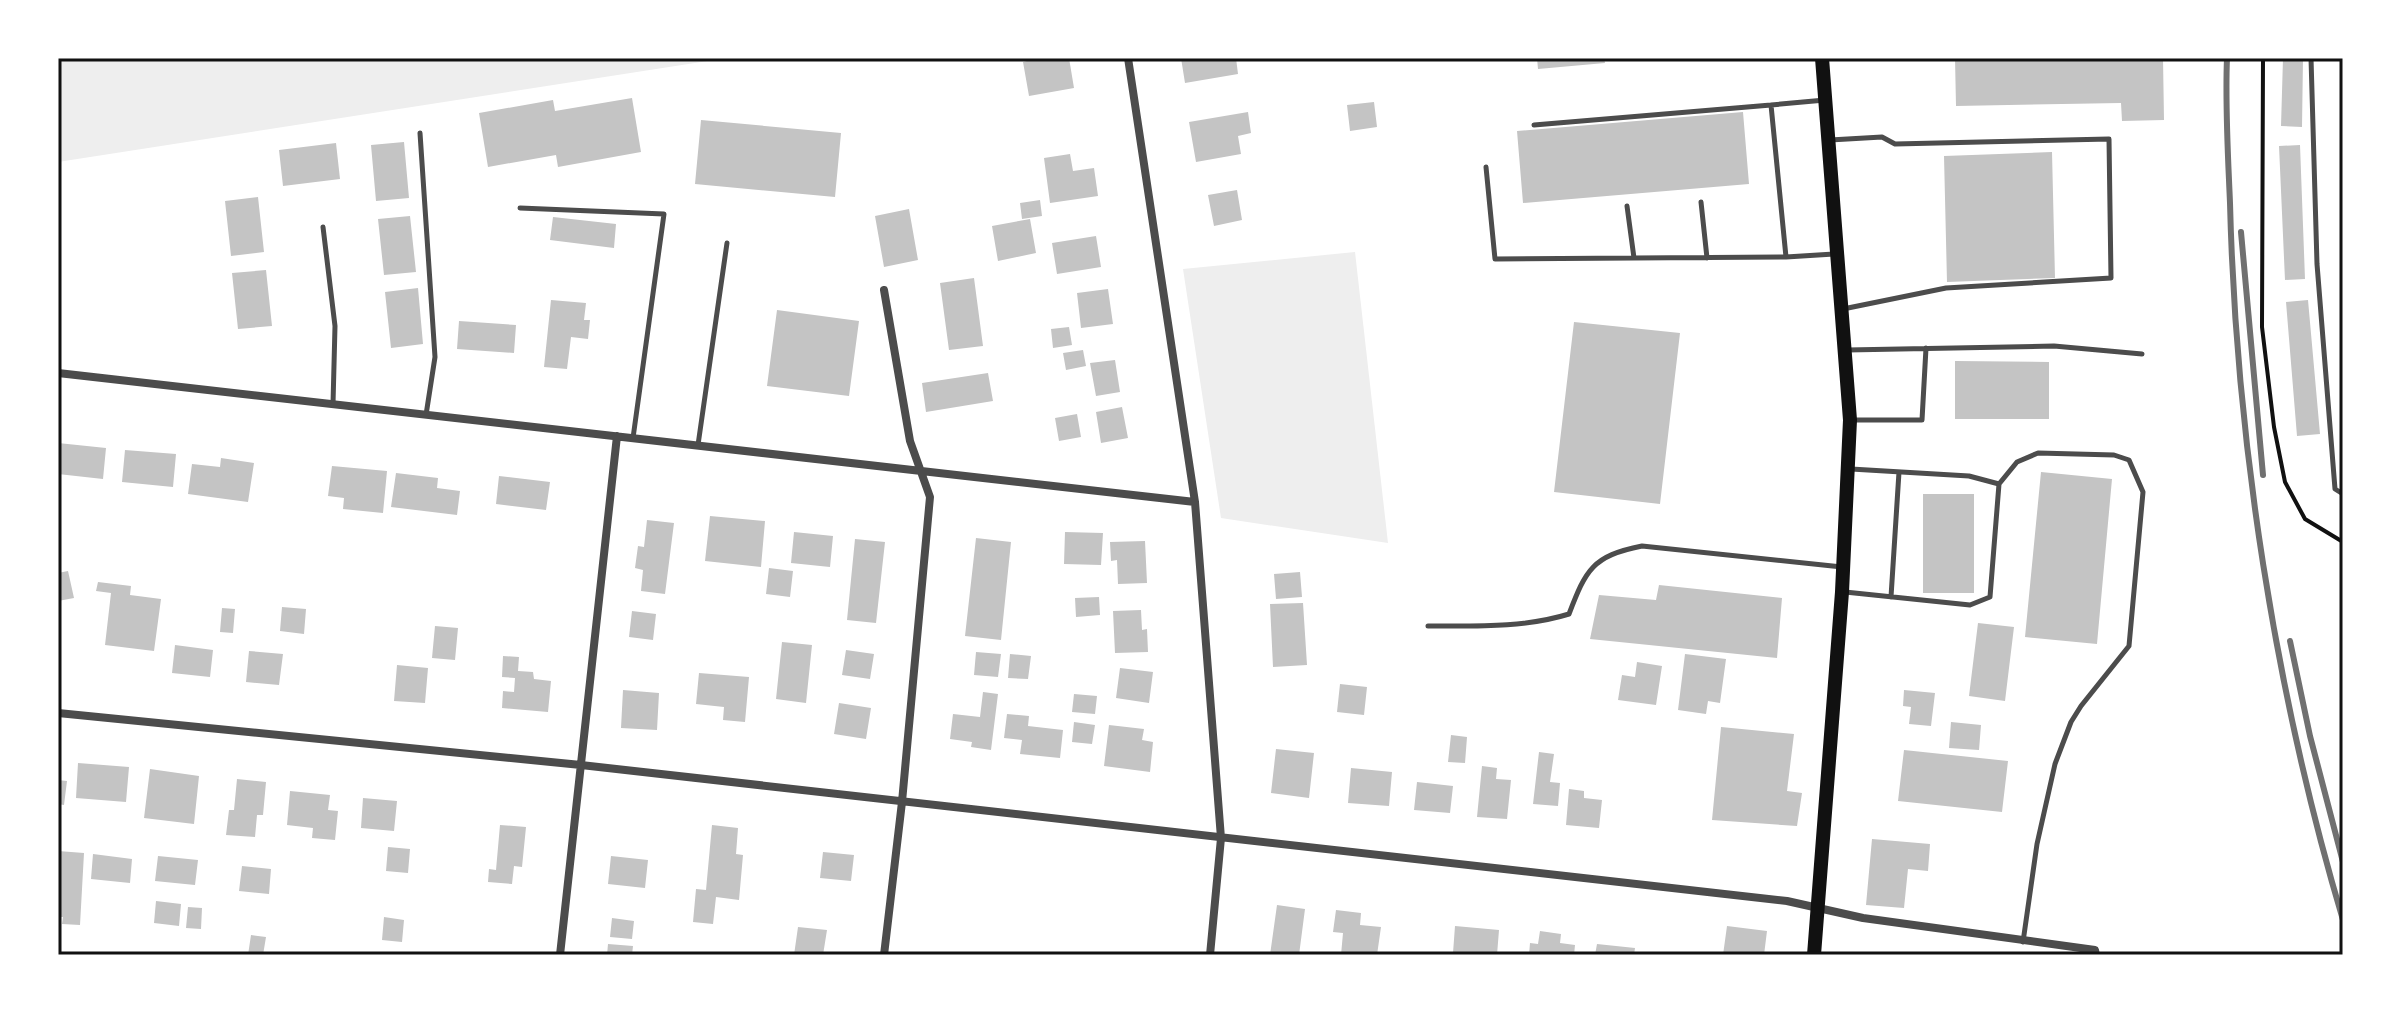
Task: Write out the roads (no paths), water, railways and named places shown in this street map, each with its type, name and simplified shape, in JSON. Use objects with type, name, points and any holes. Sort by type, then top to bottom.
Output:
[{"type":"main road","points":[[1814,955],[1842,592],[1850,420],[1822,58]]},
{"type":"street","points":[[1128,58],[1195,502],[1221,838],[1210,955]]},
{"type":"street","points":[[884,290],[910,441],[930,497],[902,802],[884,955]]},
{"type":"street","points":[[58,373],[1195,502]]},
{"type":"street","points":[[560,955],[617,436]]},
{"type":"street","points":[[58,713],[581,765],[1787,901],[1863,918],[2095,950],[2096,955]]},
{"type":"lane","points":[[2311,58],[2318,276],[2335,489],[2343,494]]},
{"type":"lane","points":[[1534,125],[1826,100]]},
{"type":"lane","points":[[1771,105],[1786,257]]},
{"type":"lane","points":[[420,133],[435,357],[426,415]]},
{"type":"lane","points":[[1829,140],[1882,137],[1895,144],[2109,139],[2111,278],[1946,288],[1842,309]]},
{"type":"lane","points":[[1486,167],[1495,259],[1838,254]]},
{"type":"lane","points":[[1701,202],[1707,258]]},
{"type":"lane","points":[[1627,206],[1634,258]]},
{"type":"lane","points":[[520,208],[664,214],[633,438]]},
{"type":"lane","points":[[323,227],[335,326],[333,404]]},
{"type":"lane","points":[[698,445],[727,243]]},
{"type":"lane","points":[[1846,350],[2054,346],[2142,354]]},
{"type":"lane","points":[[1850,420],[1922,420],[1926,348]]},
{"type":"lane","points":[[1842,592],[1970,605],[1990,597],[1999,484],[2017,462],[2038,453],[2114,455],[2129,460],[2143,492],[2129,646],[2081,706],[2071,722],[2055,764],[2037,844],[2023,942]]},
{"type":"lane","points":[[1846,468],[1969,476],[1999,484]]},
{"type":"lane","points":[[1891,597],[1899,472]]},
{"type":"lane","points":[[1428,626],[1477,626],[1550,620],[1569,614],[1585,574],[1613,552],[1642,546],[1843,567]]},
{"type":"railway","points":[[2227,58],[2234,293],[2250,474],[2279,655],[2319,833],[2343,920]]},
{"type":"railway","points":[[2241,232],[2263,475]]},
{"type":"railway","points":[[2290,641],[2310,736],[2343,862]]}]
